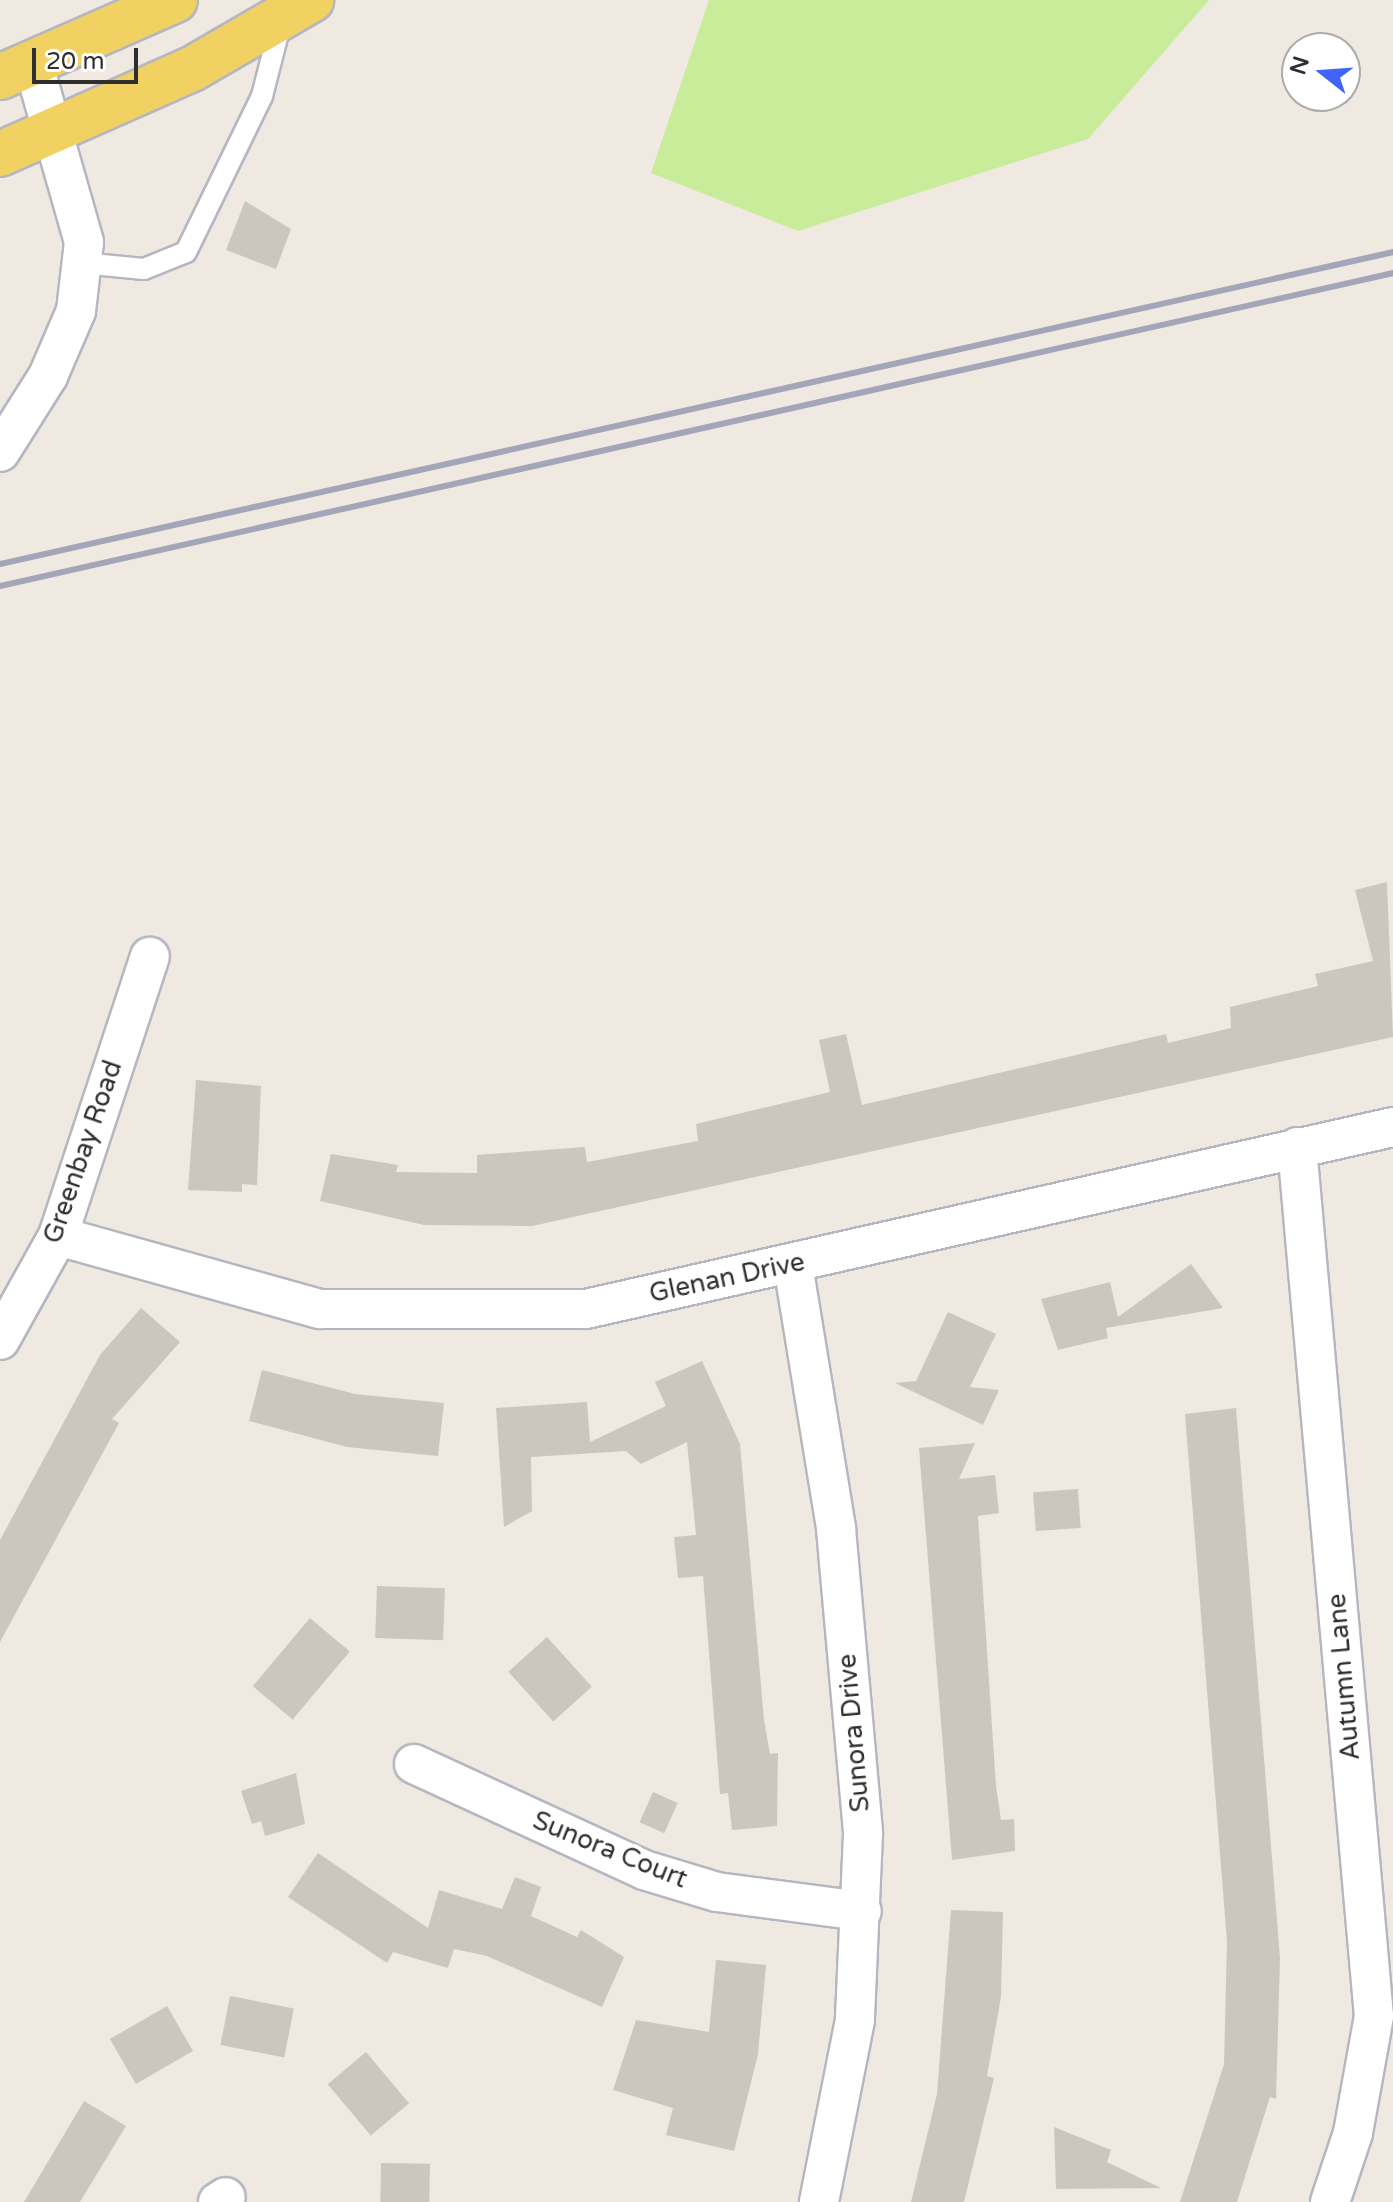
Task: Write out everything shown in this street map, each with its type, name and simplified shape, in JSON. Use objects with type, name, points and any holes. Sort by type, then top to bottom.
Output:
[{"type":"main road","points":[[17,72],[175,0]]},
{"type":"main road","points":[[0,154],[53,133],[296,9]]},
{"type":"street","points":[[0,452],[48,376],[76,311],[84,242],[53,133],[17,72]]},
{"type":"street","name":"Greenbay Road","points":[[0,1340],[58,1236],[150,957]]},
{"type":"street","name":"Glenan Drive","points":[[58,1236],[320,1309],[586,1309],[793,1265],[1393,1127]]},
{"type":"street","name":"Autumn Lane","points":[[1297,1147],[1374,2016],[1353,2133],[1330,2202]]},
{"type":"street","name":"Sunora Drive","points":[[793,1265],[836,1529],[863,1834],[855,2020],[819,2202]]},
{"type":"street","name":"Sunora Court","points":[[414,1764],[644,1870],[717,1892],[862,1911]]},
{"type":"lane","points":[[82,263],[144,269],[186,252],[262,96],[296,9]]},
{"type":"green space","points":[[709,0],[1209,0],[1088,139],[798,231],[651,173]]},
{"type":"building","points":[[245,201],[291,229],[276,269],[226,250]]},
{"type":"building","points":[[1387,882],[1393,1037],[532,1226],[424,1225],[320,1201],[331,1154],[398,1165],[396,1172],[477,1173],[477,1155],[585,1147],[587,1162],[698,1141],[696,1124],[830,1092],[819,1040],[846,1034],[862,1105],[1166,1034],[1168,1043],[1231,1028],[1230,1007],[1318,986],[1315,974],[1373,961],[1355,890]]},
{"type":"building","points":[[196,1080],[261,1086],[257,1185],[242,1184],[242,1192],[188,1190]]},
{"type":"building","points":[[1191,1264],[1223,1308],[1106,1328],[1108,1338],[1058,1350],[1041,1299],[1110,1282],[1118,1317]]},
{"type":"building","points":[[141,1308],[180,1342],[112,1419],[119,1423],[0,1642],[0,1540],[100,1355]]},
{"type":"building","points":[[948,1312],[996,1334],[970,1387],[999,1390],[983,1425],[895,1383],[916,1381]]},
{"type":"building","points":[[702,1361],[740,1444],[764,1720],[770,1754],[778,1753],[777,1826],[732,1830],[728,1793],[720,1794],[703,1576],[678,1578],[674,1537],[696,1535],[687,1442],[641,1464],[626,1451],[531,1457],[532,1511],[504,1527],[496,1408],[587,1402],[590,1442],[666,1406],[655,1382]]},
{"type":"building","points":[[262,1370],[355,1394],[444,1403],[438,1456],[347,1447],[249,1421]]},
{"type":"building","points":[[1236,1408],[1280,1958],[1276,2099],[1270,2097],[1237,2202],[1180,2202],[1224,2064],[1227,1942],[1185,1414]]},
{"type":"building","points":[[975,1443],[959,1479],[995,1475],[999,1513],[978,1516],[996,1786],[1001,1820],[1014,1819],[1015,1851],[952,1860],[919,1448]]},
{"type":"building","points":[[1078,1489],[1081,1528],[1036,1531],[1033,1492]]},
{"type":"building","points":[[377,1586],[445,1588],[443,1640],[375,1638]]},
{"type":"building","points":[[310,1618],[350,1651],[293,1720],[253,1686]]},
{"type":"building","points":[[547,1637],[592,1687],[553,1722],[508,1672]]},
{"type":"building","points":[[296,1773],[305,1824],[265,1836],[261,1821],[252,1824],[241,1791]]},
{"type":"building","points":[[653,1792],[678,1803],[664,1833],[640,1822]]},
{"type":"building","points":[[318,1853],[428,1928],[439,1890],[502,1909],[515,1877],[541,1887],[531,1916],[577,1937],[581,1930],[624,1957],[602,2007],[487,1956],[454,1949],[448,1968],[393,1952],[387,1963],[288,1897]]},
{"type":"building","points":[[951,1910],[1003,1912],[1001,1997],[987,2076],[994,2078],[964,2202],[911,2202],[937,2094]]},
{"type":"building","points":[[716,1960],[766,1965],[758,2054],[734,2151],[666,2135],[673,2108],[613,2090],[636,2020],[709,2032]]},
{"type":"building","points":[[230,1996],[294,2008],[284,2057],[220,2045]]},
{"type":"building","points":[[167,2006],[193,2051],[136,2084],[110,2039]]},
{"type":"building","points":[[366,2052],[409,2103],[371,2135],[328,2084]]},
{"type":"building","points":[[84,2101],[126,2126],[80,2202],[24,2202]]},
{"type":"building","points":[[1054,2127],[1111,2150],[1107,2162],[1161,2188],[1056,2189]]},
{"type":"building","points":[[381,2163],[430,2164],[429,2202],[380,2202]]},
{"type":"railway","points":[[0,564],[1393,252]]},
{"type":"railway","points":[[0,586],[1393,273]]}]
